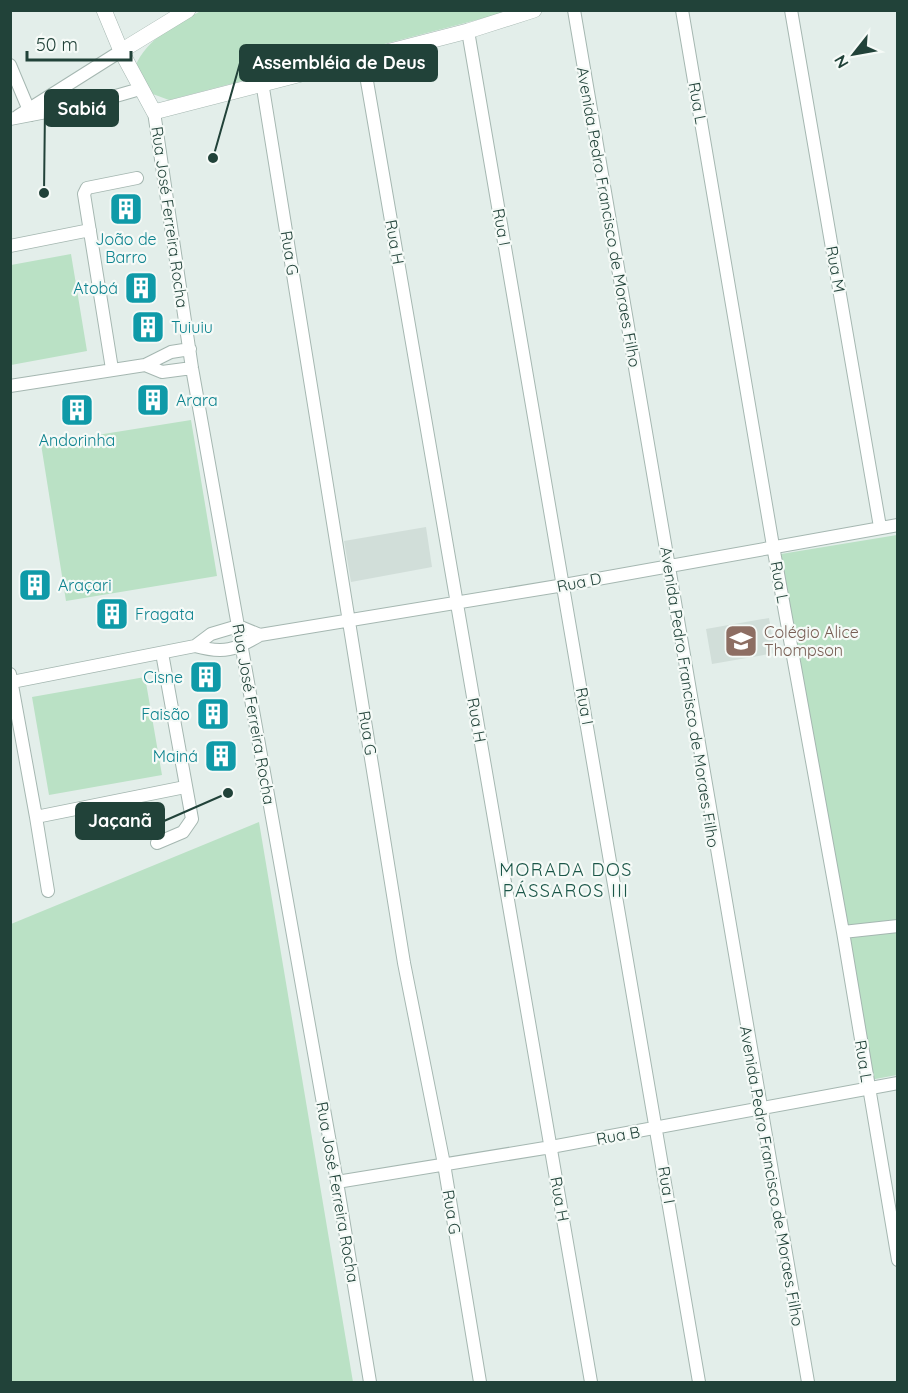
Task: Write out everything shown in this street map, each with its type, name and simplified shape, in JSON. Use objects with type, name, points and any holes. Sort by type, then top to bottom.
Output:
[{"type":"street","name":"Rua José Ferreira Rocha","points":[[104,10],[121,51],[154,112],[192,368],[337,1182],[370,1383]]},
{"type":"street","points":[[30,112],[121,51],[188,10]]},
{"type":"street","points":[[154,112],[468,30],[534,10]]},
{"type":"street","name":"Avenida Pedro Francisco de Moraes Filho","points":[[574,10],[808,1383]]},
{"type":"street","name":"Rua L","points":[[682,10],[773,546],[843,932],[897,1260]]},
{"type":"street","name":"Rua M","points":[[791,10],[880,527]]},
{"type":"street","name":"Rua I","points":[[468,30],[699,1383]]},
{"type":"street","name":"Rua H","points":[[363,58],[591,1383]]},
{"type":"street","points":[[10,65],[30,112]]},
{"type":"street","name":"Rua G","points":[[262,82],[404,963],[444,1164],[480,1383]]},
{"type":"street","points":[[13,118],[30,112],[140,89]]},
{"type":"street","points":[[112,369],[84,190],[137,178]]},
{"type":"street","points":[[10,246],[90,230]]},
{"type":"street","points":[[10,386],[145,365],[171,352],[190,349]]},
{"type":"street","points":[[145,365],[162,372],[192,368]]},
{"type":"street","name":"Rua D","points":[[241,646],[260,635],[564,585],[897,525]]},
{"type":"street","points":[[48,891],[11,678],[195,646],[211,634],[238,626],[260,635]]},
{"type":"street","points":[[195,646],[214,651],[241,646]]},
{"type":"street","points":[[157,843],[183,832],[189,827],[192,819],[162,653]]},
{"type":"street","points":[[36,817],[186,787]]},
{"type":"street","points":[[843,932],[897,926]]},
{"type":"street","name":"Rua B","points":[[337,1182],[551,1147],[897,1083]]},
{"type":"shaded area","points":[[426,527],[432,567],[351,582],[344,541]]},
{"type":"shaded area","name":"Colégio Alice Thompson","points":[[769,618],[775,653],[712,664],[706,629]]},
{"type":"green space","points":[[201,11],[511,11],[169,100],[150,93],[135,67],[140,57],[163,33]]},
{"type":"green space","points":[[71,254],[87,351],[11,365],[11,265]]},
{"type":"green space","points":[[191,420],[217,576],[66,601],[41,444]]},
{"type":"green space","points":[[897,535],[897,1075],[870,1080],[781,554]]},
{"type":"green space","points":[[145,677],[162,775],[49,795],[32,697]]},
{"type":"green space","points":[[259,822],[353,1382],[11,1382],[11,924]]},
{"type":"place","name":"Assembléia de Deus","points":[[213,158]]},
{"type":"place","name":"Sabiá","points":[[44,193]]},
{"type":"place","name":"João de Barro","points":[[126,209]]},
{"type":"place","name":"Atobá","points":[[141,288]]},
{"type":"place","name":"Tuiuiu","points":[[148,327]]},
{"type":"place","name":"Arara","points":[[153,400]]},
{"type":"place","name":"Andorinha","points":[[77,410]]},
{"type":"place","name":"Araçari","points":[[35,585]]},
{"type":"place","name":"Fragata","points":[[112,614]]},
{"type":"place","name":"Colégio Alice Thompson","points":[[741,641]]},
{"type":"place","name":"Cisne","points":[[206,677]]},
{"type":"place","name":"Faisão","points":[[213,714]]},
{"type":"place","name":"Mainá","points":[[221,756]]},
{"type":"place","name":"Jaçanã","points":[[228,793]]},
{"type":"district","name":"MORADA DOS PÁSSAROS III","points":[[566,880]]}]
